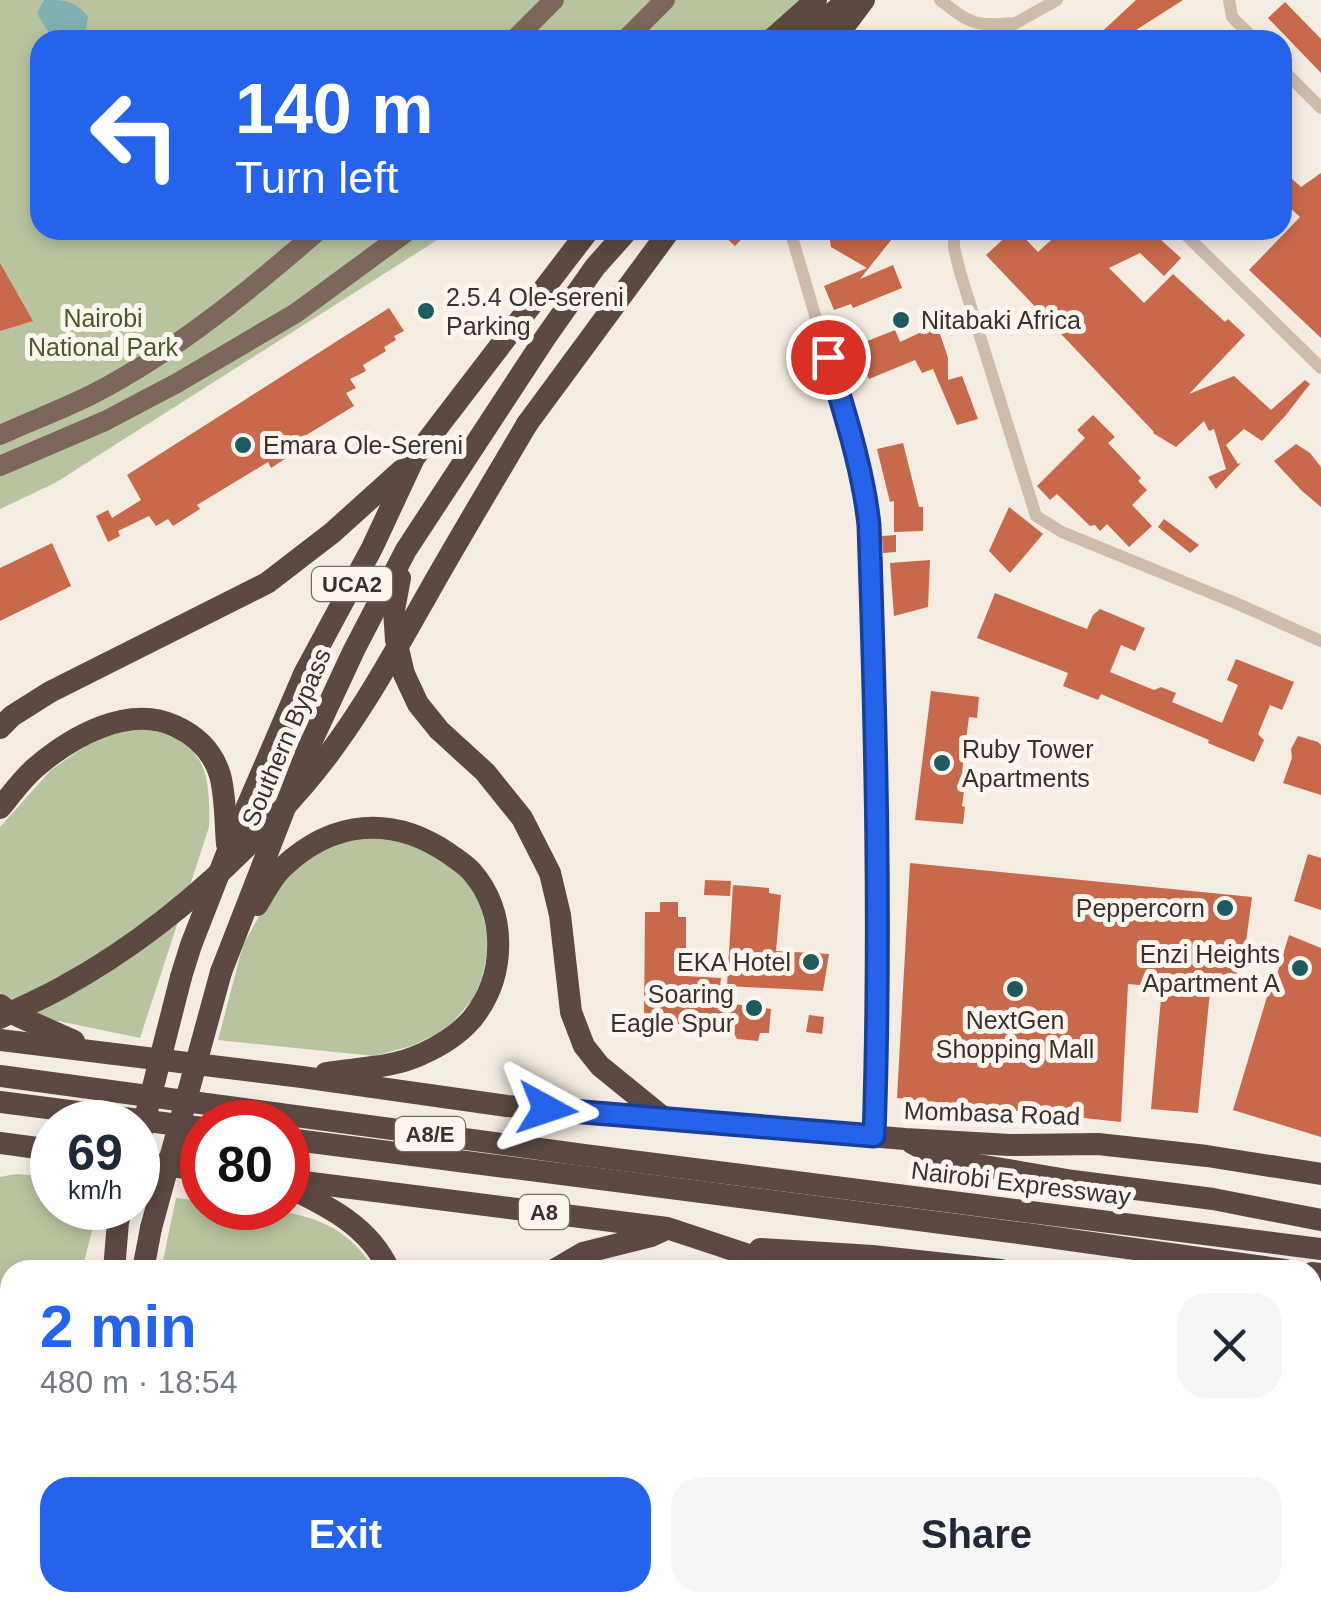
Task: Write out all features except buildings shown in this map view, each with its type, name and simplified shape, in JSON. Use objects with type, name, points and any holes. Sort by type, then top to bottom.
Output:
[{"type":"highway","points":[[782,30],[816,0]]},
{"type":"highway","points":[[814,30],[847,0]]},
{"type":"highway","points":[[842,30],[864,0]]},
{"type":"highway","name":"Southern Bypass","points":[[150,1100],[191,945],[304,674],[372,548],[414,458],[581,240]]},
{"type":"highway","name":"Southern Bypass","points":[[145,1260],[221,972],[307,751],[406,550],[545,338],[619,240]]},
{"type":"highway","points":[[0,1018],[118,954],[234,860],[306,783],[385,668],[526,424],[663,240]]},
{"type":"highway","points":[[0,728],[50,692],[267,584],[332,533],[414,458]]},
{"type":"highway","points":[[406,550],[394,610],[404,674],[418,704],[438,730],[485,772],[522,818],[539,848],[560,915],[571,1012],[584,1046],[600,1066],[666,1120]]},
{"type":"highway","points":[[0,808],[32,770],[68,744],[108,725],[134,718],[164,720],[191,734],[206,748],[219,773],[227,853]]},
{"type":"highway","points":[[230,946],[280,870],[302,852],[333,836],[364,827],[394,828],[428,840],[472,872],[488,896],[499,936],[497,961],[493,981],[469,1023],[420,1055],[302,1077]]},
{"type":"highway","points":[[0,1005],[11,1014],[95,1050]]},
{"type":"highway","points":[[0,1040],[95,1050]]},
{"type":"highway","name":"Mombasa Road","points":[[95,1050],[508,1106],[904,1139],[1010,1145],[1098,1144],[1321,1174]]},
{"type":"highway","name":"Nairobi Expressway","points":[[0,1076],[857,1201],[1223,1260]]},
{"type":"highway","points":[[0,1102],[180,1125]]},
{"type":"highway","points":[[904,1139],[942,1159],[1321,1220]]},
{"type":"highway","name":"Nairobi Expressway","points":[[310,1140],[1321,1249]]},
{"type":"highway","points":[[0,1143],[30,1146]]},
{"type":"highway","points":[[0,1159],[30,1152]]},
{"type":"highway","name":"A8","points":[[310,1186],[668,1228],[764,1260]]},
{"type":"highway","points":[[310,1196],[356,1225],[384,1260]]},
{"type":"highway","points":[[571,1260],[668,1228]]},
{"type":"highway","points":[[115,1260],[118,1230]]},
{"type":"highway","points":[[726,1247],[909,1260]]},
{"type":"main road","points":[[524,30],[554,0]]},
{"type":"main road","points":[[635,30],[666,0]]},
{"type":"main road","points":[[0,435],[93,394],[189,336],[308,240]]},
{"type":"main road","points":[[0,466],[104,421],[177,383],[296,313],[395,240]]},
{"type":"main road","points":[[93,394],[104,421]]},
{"type":"street","points":[[940,0],[972,23],[1015,23]]},
{"type":"street","points":[[1003,30],[1057,0]]},
{"type":"street","points":[[1229,0],[1232,17],[1244,30]]},
{"type":"street","points":[[1292,79],[1321,108]]},
{"type":"street","points":[[793,240],[855,451],[869,525],[875,680],[874,1136]]},
{"type":"street","points":[[954,240],[960,272],[1036,516],[1062,532],[1321,642]]},
{"type":"street","points":[[1190,240],[1321,368]]},
{"type":"green space","name":"Nairobi National Park","points":[[0,0],[814,0],[767,30],[30,30],[30,240],[437,240],[55,483],[0,509]]},
{"type":"green space","points":[[133,724],[173,738],[197,756],[209,803],[209,827],[140,1038],[44,1018],[0,993],[0,827],[51,770],[94,740]]},
{"type":"green space","points":[[374,834],[415,843],[463,877],[481,905],[489,944],[473,999],[446,1030],[411,1046],[374,1056],[218,1040],[243,945],[267,902],[303,858],[339,838]]},
{"type":"green space","points":[[30,1175],[30,1230],[92,1230],[85,1260],[0,1260],[0,1177]]},
{"type":"green space","points":[[176,1198],[180,1198],[180,1230],[310,1230],[310,1218],[341,1233],[367,1260],[163,1260]]},
{"type":"water","points":[[44,0],[69,2],[88,16],[86,30],[48,30],[37,13]]},
{"type":"place","name":"2.5.4 Ole-sereni Parking","points":[[426,311]]},
{"type":"place","name":"Nitabaki Africa","points":[[901,320]]},
{"type":"place","name":"Emara Ole-Sereni","points":[[243,445]]},
{"type":"place","name":"Ruby Tower Apartments","points":[[942,763]]},
{"type":"place","name":"Peppercorn","points":[[1225,908]]},
{"type":"place","name":"EKA Hotel","points":[[811,962]]},
{"type":"place","name":"Enzi Heights Apartment A","points":[[1300,968]]},
{"type":"place","name":"NextGen Shopping Mall","points":[[1015,989]]},
{"type":"place","name":"Soaring Eagle Spur","points":[[754,1008]]},
{"type":"route","points":[[547,1109],[874,1136],[875,713],[869,525],[866,496],[828,357]]}]
